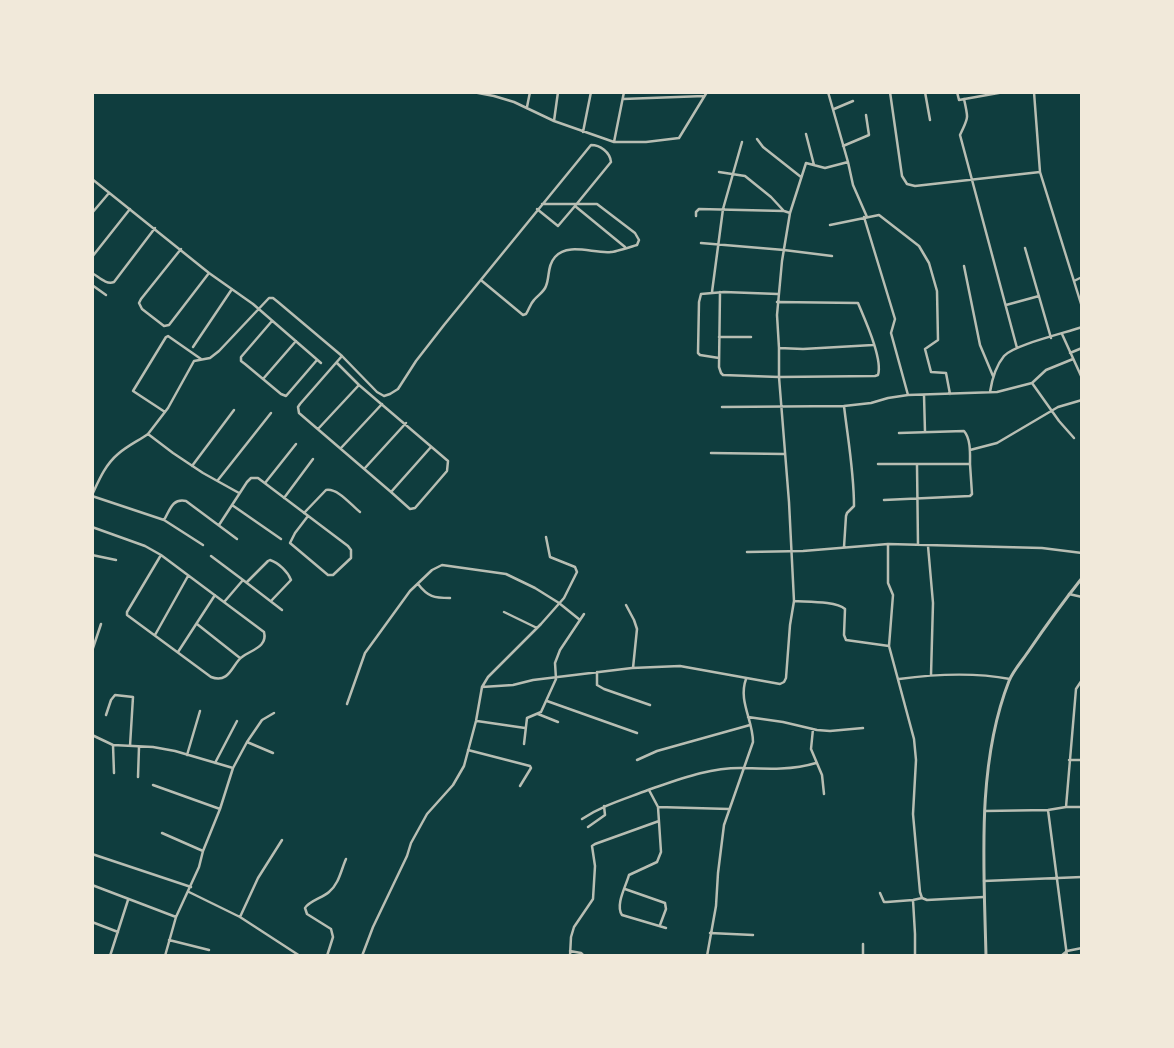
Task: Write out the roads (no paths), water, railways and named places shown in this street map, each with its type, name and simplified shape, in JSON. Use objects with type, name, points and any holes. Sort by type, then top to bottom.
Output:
[{"type":"street","points":[[473,92],[495,94],[583,132],[614,142],[646,142],[679,138],[706,94]]},
{"type":"street","points":[[527,107],[530,92]]},
{"type":"street","points":[[554,120],[558,92]]},
{"type":"street","points":[[583,132],[591,92]]},
{"type":"street","points":[[614,142],[624,92]]},
{"type":"street","points":[[828,92],[853,184],[865,217],[895,318],[891,333],[908,395]]},
{"type":"street","points":[[890,92],[902,176],[906,184],[915,186],[1040,172]]},
{"type":"street","points":[[926,92],[930,120]]},
{"type":"street","points":[[957,92],[959,100],[1004,92]]},
{"type":"street","points":[[1034,92],[1040,172],[1062,248],[1082,307]]},
{"type":"street","points":[[623,99],[706,94]]},
{"type":"street","points":[[964,100],[968,115],[967,123],[960,135],[1017,348]]},
{"type":"street","points":[[834,109],[853,101]]},
{"type":"street","points":[[843,146],[869,135],[866,115]]},
{"type":"street","points":[[806,134],[814,165]]},
{"type":"street","points":[[757,139],[763,147],[801,177]]},
{"type":"street","points":[[712,292],[723,209],[742,142]]},
{"type":"street","points":[[204,545],[164,520],[92,496],[102,473],[112,458],[148,434],[177,393],[192,364],[198,359],[210,358],[219,351],[259,310],[266,300],[273,298],[342,356],[378,392],[384,396],[390,394],[398,389],[416,361],[444,325],[482,281],[537,209],[591,144],[606,152],[610,157],[610,162],[577,205],[558,226],[537,209]]},
{"type":"street","points":[[482,686],[513,685],[533,680],[556,679],[632,668],[680,666],[746,679],[780,684],[784,682],[794,601],[779,377],[777,302],[790,213],[806,163],[827,168],[848,162]]},
{"type":"street","points":[[719,172],[745,176],[771,197],[784,211]]},
{"type":"street","points":[[92,179],[259,310],[321,363]]},
{"type":"street","points":[[92,213],[109,193]]},
{"type":"street","points":[[482,281],[523,315],[526,314],[532,302],[543,292],[547,285],[548,268],[560,252],[580,250],[609,252],[624,247],[630,248],[637,244],[639,240],[635,233],[597,204],[542,204]]},
{"type":"street","points":[[577,205],[624,247]]},
{"type":"street","points":[[92,257],[130,209]]},
{"type":"street","points":[[696,216],[696,212],[699,209],[784,211],[790,213]]},
{"type":"street","points":[[830,226],[865,217],[883,216],[919,246],[929,263],[937,291],[938,340],[936,343],[925,348],[931,372],[946,372],[950,394]]},
{"type":"street","points":[[92,273],[106,282],[114,282],[155,228]]},
{"type":"street","points":[[701,243],[832,256]]},
{"type":"street","points":[[1025,248],[1051,338]]},
{"type":"street","points":[[181,249],[141,299],[139,304],[142,310],[164,326],[169,325],[210,273]]},
{"type":"street","points":[[964,266],[980,345],[993,376]]},
{"type":"street","points":[[1074,281],[1082,277]]},
{"type":"street","points":[[92,285],[106,295]]},
{"type":"street","points":[[193,347],[232,289]]},
{"type":"street","points":[[719,358],[700,355],[698,346],[701,294],[720,292],[778,294]]},
{"type":"street","points":[[720,292],[719,358],[720,371],[723,376],[878,375],[876,355],[858,303],[777,302]]},
{"type":"street","points":[[1006,305],[1039,296]]},
{"type":"street","points":[[272,321],[240,358],[241,361],[286,396],[317,360]]},
{"type":"street","points":[[990,392],[993,376],[1004,356],[1017,348],[1082,327]]},
{"type":"street","points":[[1062,334],[1082,378]]},
{"type":"street","points":[[164,412],[133,391],[166,337],[168,336],[202,360]]},
{"type":"street","points":[[719,337],[750,337]]},
{"type":"street","points":[[263,379],[296,341]]},
{"type":"street","points":[[779,348],[803,349],[873,345]]},
{"type":"street","points":[[1070,353],[1082,348]]},
{"type":"street","points":[[337,363],[359,385],[406,423],[448,461],[449,467],[445,475],[413,509],[410,509],[365,468],[299,413],[298,408],[342,356]]},
{"type":"street","points":[[722,407],[844,406],[871,403],[908,395],[990,392],[1032,383],[1046,370],[1073,359]]},
{"type":"street","points":[[1032,383],[1052,412],[1074,438]]},
{"type":"street","points":[[318,429],[359,385]]},
{"type":"street","points":[[924,395],[925,432]]},
{"type":"street","points":[[970,450],[997,444],[1060,406],[1082,400]]},
{"type":"street","points":[[341,448],[382,404]]},
{"type":"street","points":[[844,406],[847,437],[854,473],[854,506],[846,516],[844,547]]},
{"type":"street","points":[[192,466],[234,410]]},
{"type":"street","points":[[218,480],[271,414]]},
{"type":"street","points":[[365,468],[406,423]]},
{"type":"street","points":[[884,500],[970,496],[972,494],[970,450],[967,434],[964,431],[899,433]]},
{"type":"street","points":[[148,434],[192,466],[239,493]]},
{"type":"street","points":[[265,483],[296,444]]},
{"type":"street","points":[[391,492],[431,447]]},
{"type":"street","points":[[711,453],[784,454]]},
{"type":"street","points":[[284,498],[313,459]]},
{"type":"street","points":[[878,464],[970,464]]},
{"type":"street","points":[[917,465],[918,545]]},
{"type":"street","points":[[219,525],[251,478],[258,478],[308,516],[351,550],[351,558],[333,576],[328,575],[290,543],[308,516]]},
{"type":"street","points":[[304,513],[326,490],[330,489],[360,512]]},
{"type":"street","points":[[164,520],[173,504],[182,500],[186,501],[237,539]]},
{"type":"street","points":[[232,505],[281,539]]},
{"type":"street","points":[[92,527],[145,546],[161,555],[264,632],[265,635],[261,646],[240,658],[230,673],[214,678],[155,635],[128,618],[126,614],[161,555]]},
{"type":"street","points":[[362,956],[373,927],[407,856],[410,843],[427,814],[453,785],[464,766],[476,720],[482,686],[502,661],[537,628],[564,598],[577,570],[568,563],[550,557],[546,537]]},
{"type":"street","points":[[888,544],[888,583],[893,595],[889,646],[914,739],[916,760],[914,831],[922,898]]},
{"type":"street","points":[[748,552],[792,551],[888,544],[1042,548],[1082,553]]},
{"type":"street","points":[[928,546],[933,603],[931,675]]},
{"type":"street","points":[[92,555],[116,560]]},
{"type":"street","points":[[211,556],[248,582],[282,610]]},
{"type":"street","points":[[248,582],[268,561],[275,562],[288,574],[291,580],[271,601]]},
{"type":"street","points":[[347,704],[365,652],[410,591],[432,570],[442,565],[506,574],[560,602],[580,620]]},
{"type":"street","points":[[155,635],[189,575]]},
{"type":"street","points":[[986,956],[984,897],[985,811],[987,770],[993,737],[1010,679],[1082,578]]},
{"type":"street","points":[[225,601],[243,580]]},
{"type":"street","points":[[418,584],[426,594],[439,598],[450,598]]},
{"type":"street","points":[[1069,594],[1082,597]]},
{"type":"street","points":[[178,652],[215,595]]},
{"type":"street","points":[[794,601],[843,607],[845,609],[844,635],[846,640],[889,646]]},
{"type":"street","points":[[626,605],[637,629],[632,668]]},
{"type":"street","points":[[504,612],[537,628]]},
{"type":"street","points":[[538,714],[547,701],[556,679],[555,663],[560,650],[584,614]]},
{"type":"street","points":[[92,651],[100,624]]},
{"type":"street","points":[[197,624],[240,658]]},
{"type":"street","points":[[597,672],[597,685],[650,704]]},
{"type":"street","points":[[899,679],[931,675],[972,675],[1010,679]]},
{"type":"street","points":[[707,956],[716,906],[724,825],[753,742],[753,734],[744,702],[746,679]]},
{"type":"street","points":[[1066,807],[1076,689],[1082,680]]},
{"type":"street","points":[[106,715],[111,700],[115,695],[133,697],[130,746]]},
{"type":"street","points":[[547,701],[637,733]]},
{"type":"street","points":[[187,755],[200,711]]},
{"type":"street","points":[[165,956],[176,917],[190,892],[200,867],[233,768],[262,720],[274,713]]},
{"type":"street","points":[[524,744],[524,728],[528,717],[538,714],[558,722]]},
{"type":"street","points":[[748,717],[830,731],[863,728]]},
{"type":"street","points":[[476,720],[524,728]]},
{"type":"street","points":[[215,763],[237,721]]},
{"type":"street","points":[[637,760],[658,751],[750,725]]},
{"type":"street","points":[[813,729],[811,749],[822,775],[824,794]]},
{"type":"street","points":[[92,735],[113,745],[153,747],[233,768]]},
{"type":"street","points":[[247,742],[273,753]]},
{"type":"street","points":[[113,745],[114,773]]},
{"type":"street","points":[[138,777],[139,747]]},
{"type":"street","points":[[468,750],[530,766],[531,768],[520,786]]},
{"type":"street","points":[[1069,760],[1082,760]]},
{"type":"street","points":[[582,819],[604,806],[706,771],[744,768],[792,768],[816,763]]},
{"type":"street","points":[[153,785],[220,808]]},
{"type":"street","points":[[648,790],[658,807],[659,858],[657,862],[630,875],[619,907],[620,914],[666,928]]},
{"type":"street","points":[[588,827],[605,815],[604,806]]},
{"type":"street","points":[[658,807],[729,809]]},
{"type":"street","points":[[985,811],[1048,810],[1082,807]]},
{"type":"street","points":[[1048,810],[1067,954]]},
{"type":"street","points":[[570,956],[571,937],[574,927],[593,899],[595,866],[593,845],[659,820]]},
{"type":"street","points":[[162,833],[204,851]]},
{"type":"street","points":[[240,917],[258,878],[282,840]]},
{"type":"street","points":[[92,854],[191,887]]},
{"type":"street","points":[[327,956],[333,937],[332,929],[307,914],[305,908],[321,898],[336,884],[346,859]]},
{"type":"street","points":[[984,881],[1082,877]]},
{"type":"street","points":[[92,885],[176,917]]},
{"type":"street","points":[[625,889],[665,903],[666,909],[660,926]]},
{"type":"street","points":[[190,892],[240,917],[300,956]]},
{"type":"street","points":[[880,893],[884,902],[922,898],[927,900],[984,897]]},
{"type":"street","points":[[110,956],[128,900]]},
{"type":"street","points":[[912,900],[915,956]]},
{"type":"street","points":[[92,922],[118,932]]},
{"type":"street","points":[[710,933],[754,935]]},
{"type":"street","points":[[169,940],[209,950]]},
{"type":"street","points":[[863,944],[863,956]]},
{"type":"street","points":[[1061,956],[1082,948]]},
{"type":"street","points":[[570,951],[581,953],[584,956]]}]
